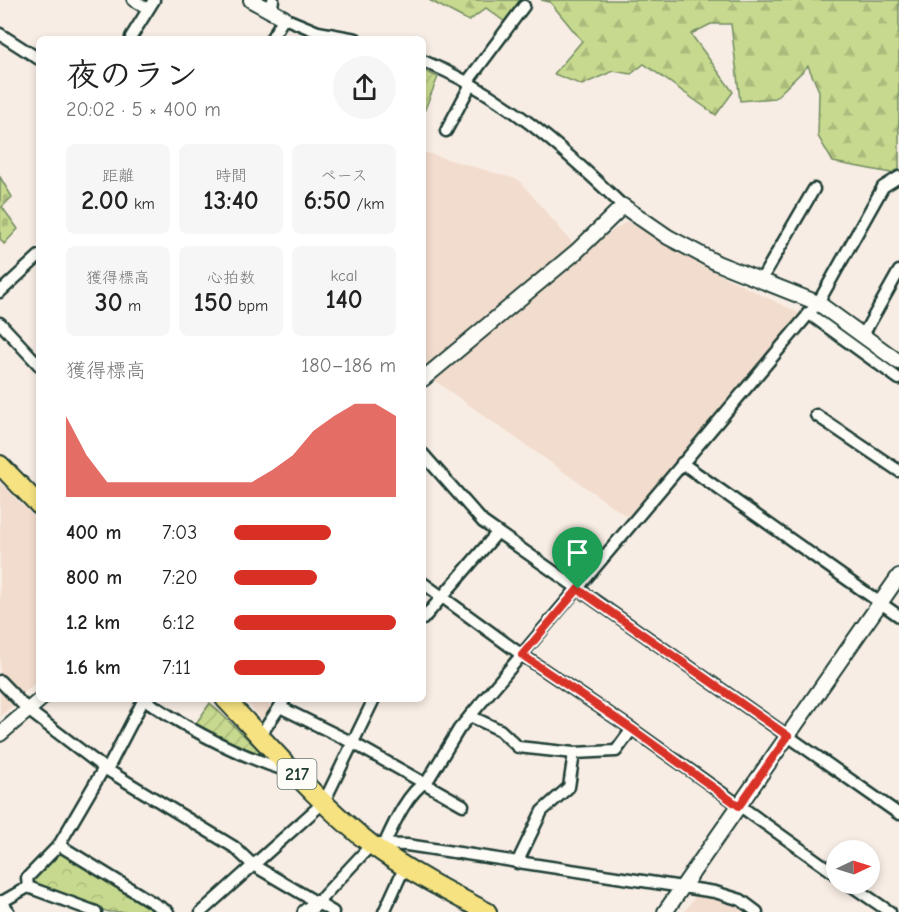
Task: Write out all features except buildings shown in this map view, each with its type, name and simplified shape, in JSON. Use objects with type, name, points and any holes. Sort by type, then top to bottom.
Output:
[{"type":"highway","points":[[0,465],[36,502]]},
{"type":"highway","name":"217","points":[[228,702],[324,802],[405,866],[434,885],[487,912]]},
{"type":"street","points":[[132,36],[151,5],[133,0]]},
{"type":"street","points":[[251,0],[318,32],[340,36]]},
{"type":"street","points":[[446,131],[470,83],[524,6]]},
{"type":"street","points":[[272,36],[276,10]]},
{"type":"street","points":[[0,34],[36,57]]},
{"type":"street","points":[[426,62],[470,83],[520,114],[570,155],[623,206],[668,237],[717,263],[761,280],[863,335],[898,360]]},
{"type":"street","points":[[305,912],[378,845],[470,716],[813,308],[883,187],[899,177]]},
{"type":"street","points":[[761,280],[814,189]]},
{"type":"street","points":[[426,377],[577,251],[623,206]]},
{"type":"street","points":[[0,292],[36,262]]},
{"type":"street","points":[[863,335],[899,271]]},
{"type":"street","points":[[813,308],[899,379]]},
{"type":"street","points":[[0,323],[36,362]]},
{"type":"street","points":[[816,415],[899,471]]},
{"type":"street","points":[[426,457],[483,522],[497,533],[899,814]]},
{"type":"street","points":[[682,463],[899,616]]},
{"type":"street","points":[[426,616],[497,533]]},
{"type":"street","points":[[665,912],[899,576]]},
{"type":"street","points":[[426,585],[826,867]]},
{"type":"street","points":[[0,681],[28,710],[106,769],[234,847],[253,865],[333,912]]},
{"type":"street","points":[[0,734],[37,702]]},
{"type":"street","points":[[28,887],[27,878],[58,845],[106,769],[142,702]]},
{"type":"street","points":[[149,702],[207,736],[258,762],[298,775]]},
{"type":"street","points":[[201,912],[324,802],[373,702]]},
{"type":"street","points":[[260,736],[283,703],[463,805]]},
{"type":"street","points":[[470,716],[500,730],[518,747],[574,753],[616,751],[632,729]]},
{"type":"street","points":[[517,862],[542,811],[569,787],[574,753]]},
{"type":"street","points":[[58,845],[168,912]]},
{"type":"street","points":[[378,845],[407,845],[681,889],[716,892],[741,900],[757,912]]},
{"type":"street","points":[[384,912],[405,866]]},
{"type":"street","points":[[7,912],[0,903],[28,887],[96,912]]},
{"type":"street","points":[[864,894],[890,912]]},
{"type":"shaded area","points":[[426,153],[519,180],[574,245],[426,372]]},
{"type":"shaded area","points":[[627,221],[692,258],[698,264],[801,314],[629,518],[435,381],[601,239]]},
{"type":"shaded area","points":[[0,482],[36,519],[36,683],[20,696],[0,675]]},
{"type":"shaded area","points":[[0,683],[18,701],[0,716]]},
{"type":"shaded area","points":[[247,702],[268,702],[275,711],[265,723]]},
{"type":"shaded area","points":[[698,893],[735,901],[750,912],[684,912]]},
{"type":"green space","points":[[429,0],[524,0],[505,22],[486,8],[469,21]]},
{"type":"green space","points":[[541,0],[899,0],[899,170],[891,173],[833,162],[818,136],[819,91],[808,66],[775,98],[740,101],[731,24],[711,24],[691,34],[733,92],[716,115],[644,64],[631,74],[613,71],[582,85],[554,74],[582,41],[550,2]]},
{"type":"green space","points":[[426,71],[438,77],[426,107]]},
{"type":"green space","points":[[0,177],[12,197],[2,207],[18,229],[4,244],[0,239]]},
{"type":"green space","points":[[210,703],[263,754],[259,758],[195,725]]},
{"type":"green space","points":[[59,849],[155,906],[150,912],[109,912],[31,886],[30,879]]},
{"type":"route","points":[[578,589],[788,736],[739,806],[632,729],[522,655],[578,589]]}]
